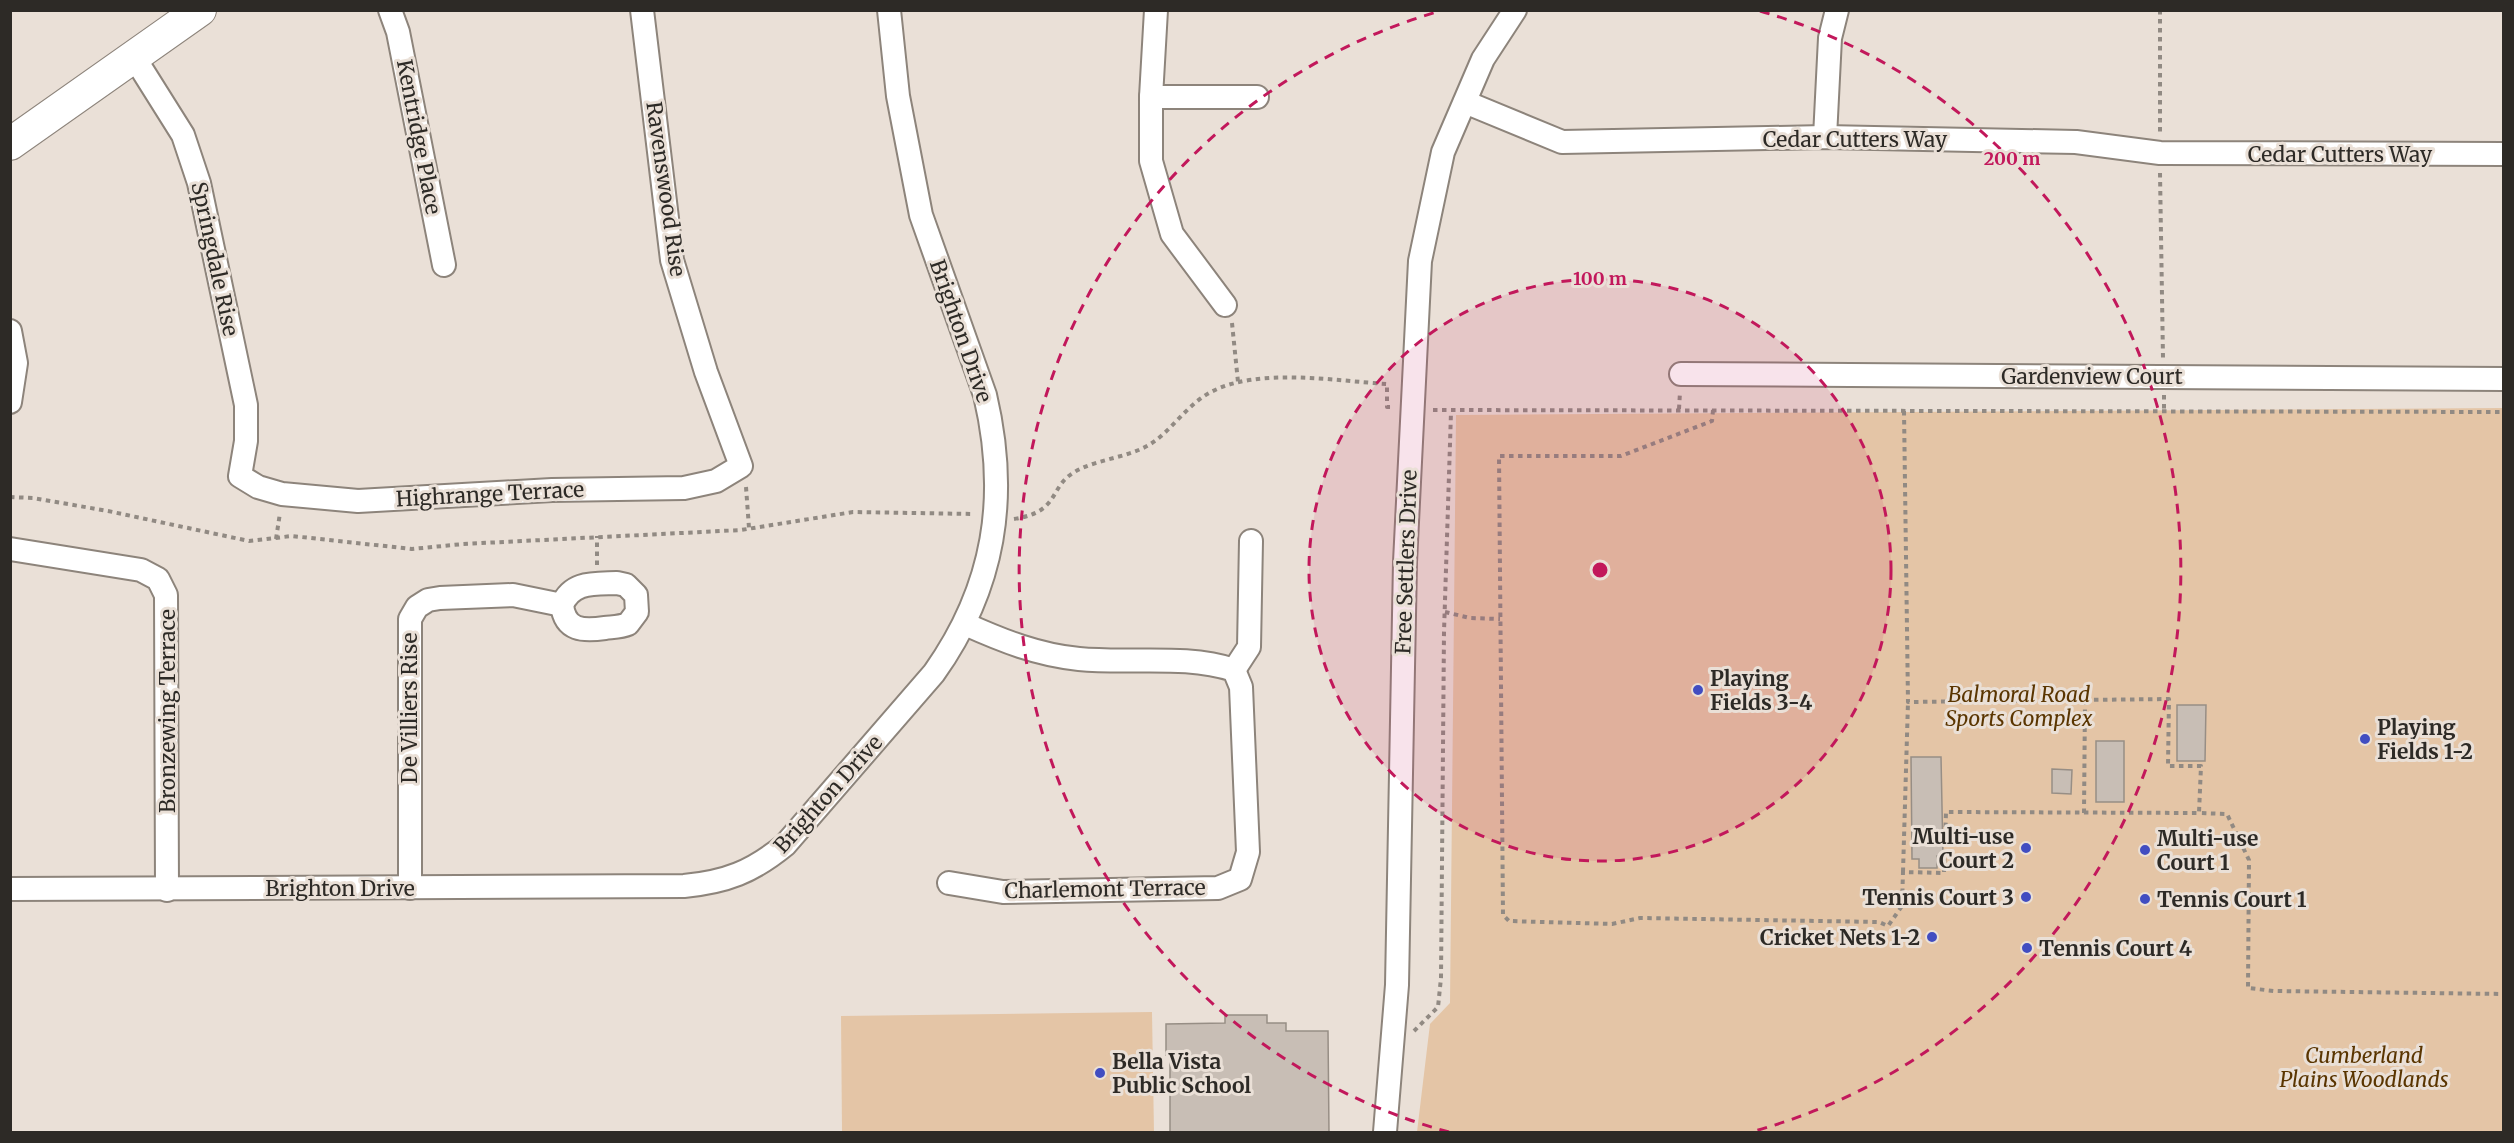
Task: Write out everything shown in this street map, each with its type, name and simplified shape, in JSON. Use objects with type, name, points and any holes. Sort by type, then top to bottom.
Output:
[{"type":"street","points":[[10,144],[200,10]]},
{"type":"street","name":"Kentridge Place","points":[[390,10],[398,32],[444,265]]},
{"type":"street","name":"Ravenswood Rise","points":[[642,10],[672,260],[706,372],[741,466]]},
{"type":"street","name":"Brighton Drive","points":[[10,890],[684,886],[710,883],[745,872],[762,864],[785,845],[934,673],[965,624],[977,596],[993,538],[995,447],[985,395],[921,215],[898,96],[890,10]]},
{"type":"street","points":[[1156,10],[1150,97],[1151,161],[1172,234],[1225,305]]},
{"type":"street","name":"Free Settlers Drive","points":[[1385,1132],[1397,985],[1405,562],[1415,318],[1420,261],[1443,152],[1483,58],[1515,10]]},
{"type":"street","points":[[1825,137],[1830,38],[1837,10]]},
{"type":"street","name":"Springdale Rise","points":[[134,57],[183,135],[200,183],[246,405],[246,441],[240,476]]},
{"type":"street","points":[[1150,97],[1257,97]]},
{"type":"street","name":"Cedar Cutters Way","points":[[1465,102],[1562,142],[1825,137],[2076,142],[2160,153],[2504,154]]},
{"type":"street","points":[[10,331],[16,363],[10,402]]},
{"type":"street","name":"Gardenview Court","points":[[1681,374],[2504,379]]},
{"type":"street","name":"Highrange Terrace","points":[[240,476],[258,488],[282,494],[358,501],[552,490],[684,488],[716,481],[741,466]]},
{"type":"street","points":[[965,624],[1012,645],[1047,655],[1081,659],[1210,662],[1234,670],[1249,646],[1251,541]]},
{"type":"street","name":"Bronzewing Terrace","points":[[10,549],[141,570],[158,579],[166,595],[167,890]]},
{"type":"street","name":"De Villiers Rise","points":[[410,888],[410,619],[417,607],[428,600],[440,598],[513,595],[562,605]]},
{"type":"street","name":"Charlemont Terrace","points":[[949,883],[1003,892],[1218,888],[1240,879],[1248,852],[1241,687],[1234,670]]},
{"type":"path","points":[[2160,10],[2163,364]]},
{"type":"path","points":[[1225,305],[1232,322],[1238,382]]},
{"type":"path","points":[[1013,519],[1034,516],[1048,506],[1063,482],[1078,470],[1149,445],[1186,409],[1211,392],[1238,382],[1270,378],[1387,384],[1387,407]]},
{"type":"path","points":[[1713,410],[1712,421],[1621,456],[1499,456],[1503,915],[1509,921],[1612,924],[1640,918],[1879,922],[1888,926],[1902,906],[1908,702],[1904,411]]},
{"type":"path","points":[[1412,1032],[1438,1007],[1441,978],[1445,612],[1451,412],[1713,410],[2504,412]]},
{"type":"path","points":[[741,466],[746,484],[748,528]]},
{"type":"path","points":[[10,497],[33,498],[108,511],[249,541],[292,536],[412,549],[597,536],[677,535],[748,528],[852,512],[974,514]]},
{"type":"path","points":[[596,574],[597,536]]},
{"type":"path","points":[[1445,612],[1470,618],[1500,619]]},
{"type":"path","points":[[1908,702],[2169,699],[2168,766],[2201,766],[2199,813]]},
{"type":"path","points":[[2084,813],[2085,700]]},
{"type":"path","points":[[1903,872],[1944,873],[1946,812],[2227,813],[2249,860],[2248,988],[2274,991],[2504,994]]},
{"type":"green space","name":"Balmoral Road Sports Complex","points":[[2503,408],[2503,1132],[1417,1132],[1430,1024],[1450,1003],[1456,415]]},
{"type":"green space","points":[[1152,1012],[1154,1132],[842,1132],[841,1016]]},
{"type":"building","points":[[2177,705],[2206,705],[2205,761],[2177,761]]},
{"type":"building","points":[[2096,741],[2124,741],[2124,802],[2096,802]]},
{"type":"building","points":[[1911,757],[1941,757],[1943,856],[1937,856],[1937,868],[1919,868],[1919,859],[1912,859]]},
{"type":"building","points":[[2052,769],[2072,770],[2071,794],[2052,793]]},
{"type":"building","points":[[1225,1015],[1267,1015],[1267,1023],[1286,1023],[1286,1031],[1328,1031],[1329,1132],[1170,1132],[1170,1054],[1166,1055],[1166,1024],[1225,1023]]},
{"type":"place","name":"Playing Fields 3-4","points":[[1698,690]]},
{"type":"place","name":"Playing Fields 1-2","points":[[2365,739]]},
{"type":"place","name":"Multi-use Court 2","points":[[2026,848]]},
{"type":"place","name":"Multi-use Court 1","points":[[2145,850]]},
{"type":"place","name":"Tennis Court 3","points":[[2026,897]]},
{"type":"place","name":"Tennis Court 1","points":[[2145,899]]},
{"type":"place","name":"Cricket Nets 1-2","points":[[1932,937]]},
{"type":"place","name":"Tennis Court 4","points":[[2027,948]]},
{"type":"place","name":"Bella Vista Public School","points":[[1100,1073]]},
{"type":"park label","name":"Cumberland Plains Woodlands","points":[[2364,1067]]}]
